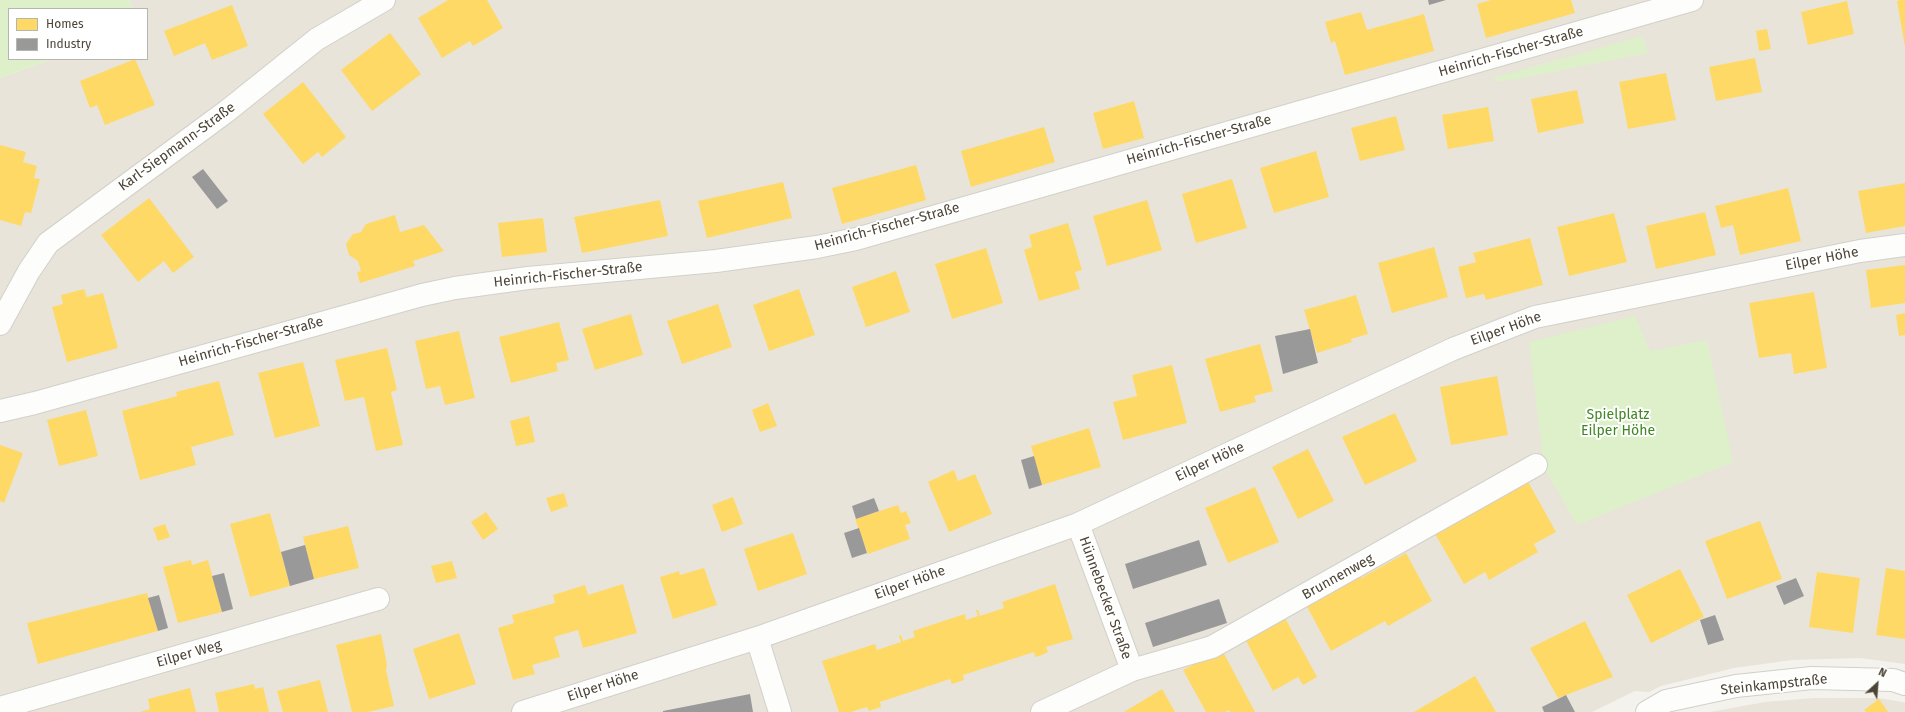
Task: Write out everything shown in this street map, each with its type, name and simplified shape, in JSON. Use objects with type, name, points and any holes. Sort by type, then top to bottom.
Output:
[{"type":"street","name":"Karl-Siepmann-Straße","points":[[0,324],[29,271],[48,243],[227,111],[317,39],[384,0]]},
{"type":"street","name":"Heinrich-Fischer-Straße","points":[[0,411],[35,403],[407,298],[455,288],[528,278],[716,261],[817,247],[856,238],[1692,0]]},
{"type":"street","name":"Eilper Höhe","points":[[522,712],[757,638],[1078,524],[1453,349],[1535,317],[1860,251],[1905,245]]},
{"type":"street","name":"Brunnenweg","points":[[1132,670],[1212,647],[1536,466]]},
{"type":"street","name":"Hünnebecker Straße","points":[[1042,712],[1132,670],[1078,524]]},
{"type":"street","name":"Eilper Weg","points":[[0,708],[378,599]]},
{"type":"street","points":[[757,638],[780,712]]},
{"type":"street","name":"Steinkampstraße","points":[[1647,712],[1666,701],[1736,686],[1812,678],[1893,680],[1905,684]]},
{"type":"shaded area","points":[[129,0],[1905,0],[1905,664],[1860,658],[1792,660],[1734,668],[1661,686],[1649,692],[1635,691],[1592,712],[0,712],[0,78],[49,60],[148,60],[148,8],[133,8]]},
{"type":"shaded area","points":[[1814,698],[1878,698],[1905,703],[1905,712],[1710,712],[1765,702]]},
{"type":"green space","points":[[0,0],[129,0],[133,8],[8,8],[8,60],[49,60],[0,78]]},
{"type":"green space","points":[[1642,36],[1648,53],[1507,81],[1495,81],[1493,78]]},
{"type":"green space","name":"Spielplatz Eilper Höhe","points":[[1635,316],[1650,351],[1707,340],[1733,462],[1577,525],[1544,467],[1529,342]]},
{"type":"building: Homes","points":[[448,0],[487,0],[503,28],[473,46],[470,41],[442,58],[418,18]]},
{"type":"building: Homes","points":[[1491,0],[1571,0],[1575,13],[1486,38],[1477,4]]},
{"type":"building: Homes","points":[[1905,0],[1905,47],[1897,1]]},
{"type":"building: Homes","points":[[1847,1],[1854,34],[1808,45],[1801,12]]},
{"type":"building: Homes","points":[[232,5],[248,46],[212,60],[205,43],[174,56],[164,31]]},
{"type":"building: Homes","points":[[1361,12],[1367,30],[1424,14],[1434,51],[1345,75],[1335,41],[1331,43],[1325,22]]},
{"type":"building: Homes","points":[[1767,29],[1771,49],[1759,51],[1756,31]]},
{"type":"building: Homes","points":[[390,33],[421,74],[372,111],[341,70]]},
{"type":"building: Homes","points":[[1755,58],[1762,92],[1716,101],[1709,67]]},
{"type":"building: Homes","points":[[135,60],[155,105],[105,125],[97,105],[90,108],[80,81]]},
{"type":"building: Homes","points":[[1666,73],[1676,120],[1628,129],[1619,82]]},
{"type":"building: Homes","points":[[303,82],[346,137],[322,157],[318,152],[303,164],[263,114]]},
{"type":"building: Homes","points":[[1577,90],[1584,123],[1538,133],[1531,99]]},
{"type":"building: Homes","points":[[1134,101],[1144,138],[1103,149],[1093,113]]},
{"type":"building: Homes","points":[[1488,107],[1494,141],[1448,149],[1442,115]]},
{"type":"building: Homes","points":[[1396,116],[1405,150],[1360,161],[1351,128]]},
{"type":"building: Homes","points":[[1044,127],[1055,162],[971,187],[961,151]]},
{"type":"building: Homes","points":[[0,145],[26,152],[23,162],[37,166],[34,178],[40,179],[31,213],[25,212],[21,226],[0,220]]},
{"type":"building: Homes","points":[[1316,151],[1329,197],[1274,213],[1260,168]]},
{"type":"building: Homes","points":[[916,165],[926,200],[842,224],[832,188]]},
{"type":"building: Homes","points":[[1232,179],[1247,228],[1196,243],[1182,194]]},
{"type":"building: Homes","points":[[783,182],[792,218],[707,238],[698,201]]},
{"type":"building: Homes","points":[[1905,183],[1905,226],[1866,233],[1858,191]]},
{"type":"building: Homes","points":[[1788,188],[1801,241],[1740,255],[1733,225],[1721,228],[1715,206]]},
{"type":"building: Homes","points":[[149,198],[194,257],[173,273],[164,261],[138,282],[101,235]]},
{"type":"building: Homes","points":[[660,200],[668,236],[582,253],[574,217]]},
{"type":"building: Homes","points":[[1147,200],[1162,250],[1107,266],[1093,216]]},
{"type":"building: Homes","points":[[1705,212],[1716,255],[1656,269],[1646,226]]},
{"type":"building: Homes","points":[[1614,213],[1627,262],[1569,276],[1557,227]]},
{"type":"building: Homes","points":[[395,215],[400,232],[424,225],[444,251],[413,261],[415,266],[360,283],[357,272],[361,271],[358,261],[349,255],[346,244],[353,234],[361,232],[366,224]]},
{"type":"building: Homes","points":[[543,218],[547,252],[502,257],[498,223]]},
{"type":"building: Homes","points":[[1068,223],[1082,270],[1075,272],[1080,289],[1039,301],[1024,250],[1032,247],[1029,235]]},
{"type":"building: Homes","points":[[1530,238],[1543,285],[1486,300],[1484,294],[1466,298],[1458,267],[1476,262],[1473,253]]},
{"type":"building: Homes","points":[[1434,247],[1448,297],[1392,313],[1378,263]]},
{"type":"building: Homes","points":[[986,248],[1003,303],[952,319],[935,264]]},
{"type":"building: Homes","points":[[1905,265],[1905,303],[1871,308],[1866,270]]},
{"type":"building: Homes","points":[[896,271],[910,312],[866,327],[852,287]]},
{"type":"building: Homes","points":[[84,289],[87,297],[103,293],[118,348],[67,362],[52,307],[63,304],[61,295]]},
{"type":"building: Homes","points":[[799,289],[815,335],[769,351],[753,305]]},
{"type":"building: Homes","points":[[1814,292],[1827,368],[1794,374],[1791,353],[1759,358],[1749,303]]},
{"type":"building: Homes","points":[[1356,295],[1368,334],[1351,339],[1352,342],[1317,353],[1304,310]]},
{"type":"building: Homes","points":[[718,304],[732,347],[682,364],[667,321]]},
{"type":"building: Homes","points":[[1905,313],[1905,335],[1899,336],[1896,315]]},
{"type":"building: Homes","points":[[631,314],[643,355],[595,370],[582,329]]},
{"type":"building: Homes","points":[[559,322],[569,360],[556,363],[558,371],[511,383],[499,337]]},
{"type":"building: Homes","points":[[459,331],[475,398],[445,405],[440,386],[426,389],[415,341]]},
{"type":"building: Homes","points":[[1260,344],[1273,391],[1254,396],[1256,402],[1220,412],[1205,359]]},
{"type":"building: Homes","points":[[387,348],[397,390],[391,392],[403,445],[376,451],[364,397],[345,401],[335,360]]},
{"type":"building: Homes","points":[[303,362],[320,426],[275,438],[258,373]]},
{"type":"building: Homes","points":[[1172,365],[1187,423],[1123,440],[1113,402],[1137,396],[1132,375]]},
{"type":"building: Homes","points":[[1497,376],[1508,435],[1451,445],[1440,387]]},
{"type":"building: Homes","points":[[219,381],[234,435],[191,447],[196,465],[140,480],[122,411],[177,396],[176,392]]},
{"type":"building: Homes","points":[[768,403],[777,426],[760,432],[752,410]]},
{"type":"building: Homes","points":[[86,410],[98,456],[59,466],[47,420]]},
{"type":"building: Homes","points":[[1395,413],[1417,461],[1365,485],[1342,437]]},
{"type":"building: Homes","points":[[529,416],[535,442],[516,446],[510,421]]},
{"type":"building: Homes","points":[[1089,428],[1101,467],[1042,485],[1031,446]]},
{"type":"building: Homes","points":[[0,445],[23,453],[4,503],[0,501]]},
{"type":"building: Homes","points":[[1308,449],[1334,501],[1298,519],[1272,467]]},
{"type":"building: Homes","points":[[954,470],[958,481],[975,474],[992,514],[949,532],[928,482]]},
{"type":"building: Homes","points":[[1527,480],[1556,532],[1534,544],[1538,552],[1489,580],[1485,572],[1464,584],[1434,532]]},
{"type":"building: Homes","points":[[1255,487],[1279,542],[1228,563],[1205,508]]},
{"type":"building: Homes","points":[[564,493],[568,506],[551,512],[546,498]]},
{"type":"building: Homes","points":[[733,497],[743,524],[722,532],[712,505]]},
{"type":"building: Homes","points":[[898,505],[901,513],[906,511],[911,523],[905,525],[910,539],[868,554],[855,519]]},
{"type":"building: Homes","points":[[486,512],[498,529],[483,540],[471,522]]},
{"type":"building: Homes","points":[[270,513],[290,586],[250,597],[230,524]]},
{"type":"building: Homes","points":[[1760,521],[1782,579],[1727,599],[1705,541]]},
{"type":"building: Homes","points":[[165,524],[170,537],[158,541],[153,528]]},
{"type":"building: Homes","points":[[348,526],[359,568],[314,579],[303,537]]},
{"type":"building: Homes","points":[[793,533],[807,574],[758,591],[744,549]]},
{"type":"building: Homes","points":[[1406,553],[1432,601],[1388,626],[1385,621],[1331,651],[1305,603],[1358,573],[1361,578]]},
{"type":"building: Homes","points":[[191,560],[192,565],[208,560],[222,612],[178,623],[163,567]]},
{"type":"building: Homes","points":[[452,561],[457,578],[436,583],[431,566]]},
{"type":"building: Homes","points":[[704,568],[717,605],[673,619],[660,577],[679,571],[680,575]]},
{"type":"building: Homes","points":[[1886,568],[1905,571],[1905,639],[1876,635]]},
{"type":"building: Homes","points":[[1680,569],[1704,617],[1651,643],[1627,595]]},
{"type":"building: Homes","points":[[1817,572],[1860,578],[1853,633],[1809,627]]},
{"type":"building: Homes","points":[[623,584],[637,633],[583,648],[578,630],[554,637],[560,657],[532,665],[535,674],[513,680],[498,628],[514,623],[512,615],[555,603],[553,595],[585,585],[588,595]]},
{"type":"building: Homes","points":[[1055,584],[1073,639],[1046,647],[1048,652],[1042,655],[1035,657],[1034,652],[963,675],[964,680],[952,684],[950,679],[880,702],[881,707],[869,711],[867,707],[851,712],[839,712],[822,661],[875,644],[877,650],[901,642],[899,636],[901,635],[903,641],[915,637],[913,631],[965,614],[966,620],[978,616],[976,610],[978,610],[980,616],[1004,608],[1002,602]]},
{"type":"building: Homes","points":[[147,593],[158,631],[38,664],[27,623]]},
{"type":"building: Homes","points":[[1285,618],[1317,677],[1303,685],[1298,677],[1273,691],[1245,639]]},
{"type":"building: Homes","points":[[1585,621],[1613,677],[1558,698],[1530,648]]},
{"type":"building: Homes","points":[[459,633],[476,684],[429,699],[413,649]]},
{"type":"building: Homes","points":[[381,634],[387,665],[386,670],[394,706],[368,712],[352,712],[336,645]]},
{"type":"building: Homes","points":[[1222,650],[1255,712],[1230,712],[1229,710],[1225,712],[1206,712],[1183,670]]},
{"type":"building: Homes","points":[[1475,676],[1496,712],[1414,712]]},
{"type":"building: Homes","points":[[320,680],[328,712],[283,712],[277,691]]},
{"type":"building: Homes","points":[[254,684],[255,689],[263,687],[269,712],[219,712],[215,693]]},
{"type":"building: Homes","points":[[190,688],[196,712],[140,712],[150,709],[148,699]]},
{"type":"building: Homes","points":[[1162,689],[1175,712],[1124,712],[1134,706]]},
{"type":"building: Homes","points":[[1879,699],[1888,712],[1866,712],[1864,710]]},
{"type":"building: Industry","points":[[1428,0],[1446,0],[1429,5]]},
{"type":"building: Industry","points":[[203,169],[228,201],[217,209],[192,177]]},
{"type":"building: Industry","points":[[1310,329],[1318,363],[1283,374],[1275,336]]},
{"type":"building: Industry","points":[[1034,456],[1042,485],[1029,489],[1021,460]]},
{"type":"building: Industry","points":[[874,498],[879,511],[856,519],[852,506]]},
{"type":"building: Industry","points":[[859,528],[867,553],[852,558],[844,533]]},
{"type":"building: Industry","points":[[1199,540],[1207,565],[1133,589],[1125,564]]},
{"type":"building: Industry","points":[[305,545],[314,579],[290,586],[281,552]]},
{"type":"building: Industry","points":[[224,573],[233,609],[222,612],[212,576]]},
{"type":"building: Industry","points":[[1796,578],[1804,596],[1784,605],[1776,586]]},
{"type":"building: Industry","points":[[159,595],[168,628],[158,631],[148,598]]},
{"type":"building: Industry","points":[[1219,599],[1227,623],[1153,647],[1145,623]]},
{"type":"building: Industry","points":[[1715,615],[1724,640],[1708,645],[1700,620]]},
{"type":"building: Industry","points":[[750,694],[753,712],[663,712],[663,711]]},
{"type":"building: Industry","points":[[1566,695],[1575,712],[1544,712],[1542,707]]}]
